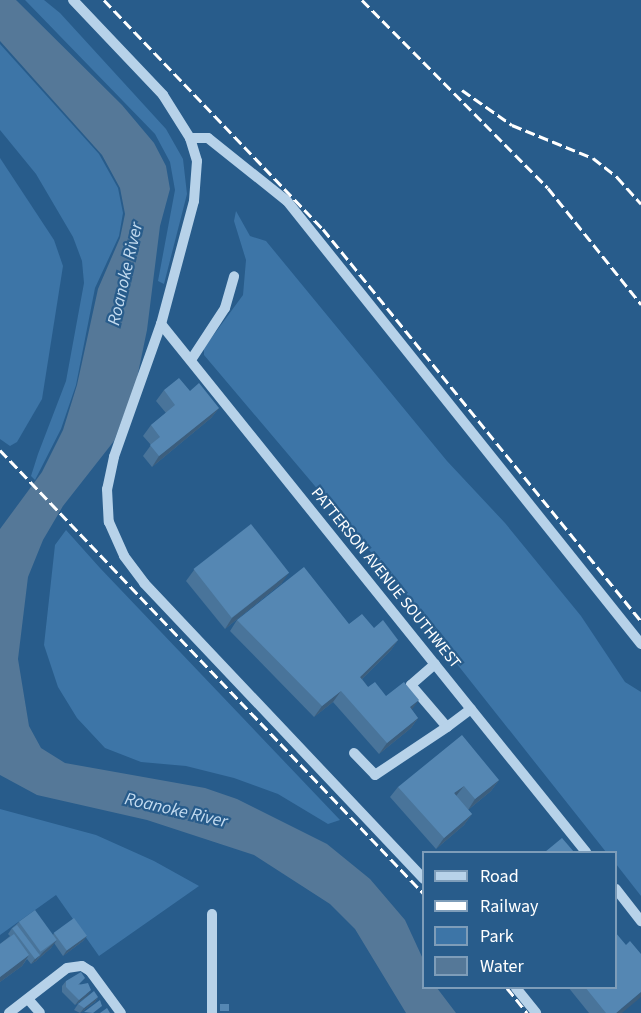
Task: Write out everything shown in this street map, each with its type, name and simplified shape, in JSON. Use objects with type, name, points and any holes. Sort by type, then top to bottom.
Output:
[{"type":"street","points":[[73,0],[148,77],[190,138],[196,161],[194,201],[161,324],[114,457],[107,489],[110,522],[124,556],[159,600],[422,878]]},
{"type":"street","points":[[190,138],[208,138],[286,201],[641,644]]},
{"type":"street","points":[[191,360],[225,308],[234,276]]},
{"type":"street","name":"PATTERSON AVENUE SOUTHWEST","points":[[161,324],[585,851]]},
{"type":"street","points":[[435,664],[411,685],[447,727]]},
{"type":"street","points":[[354,753],[375,775],[471,709]]},
{"type":"street","points":[[617,891],[641,921]]},
{"type":"street","points":[[212,914],[212,1013]]},
{"type":"street","points":[[9,1013],[67,968],[82,966],[90,971],[121,1013]]},
{"type":"street","points":[[518,989],[536,1013]]},
{"type":"street","points":[[28,999],[40,1013]]},
{"type":"green space","points":[[25,0],[44,0],[60,13],[166,129],[183,159],[187,194],[164,284],[158,281],[175,190],[170,162],[155,134]]},
{"type":"green space","points":[[0,44],[99,154],[118,188],[123,213],[119,236],[95,288],[76,385],[61,429],[35,480],[31,476],[66,381],[84,283],[82,261],[73,237],[36,174],[0,130]]},
{"type":"green space","points":[[0,158],[54,240],[63,266],[42,399],[17,442],[10,446],[0,439]]},
{"type":"green space","points":[[236,211],[250,236],[266,241],[447,461],[505,523],[581,616],[625,682],[641,692],[641,896],[617,865],[617,851],[605,851],[434,635],[425,616],[204,355],[204,348],[243,295],[246,260],[234,221]]},
{"type":"green space","points":[[66,530],[340,820],[328,824],[278,794],[234,778],[186,766],[141,762],[105,748],[77,718],[58,687],[44,645],[55,545]]},
{"type":"green space","points":[[0,809],[96,835],[154,861],[199,886],[99,956],[56,895],[0,935]]},
{"type":"water","name":"Roanoke River","points":[[0,0],[16,0],[122,105],[154,143],[166,166],[170,189],[160,226],[147,330],[136,383],[114,441],[63,506],[43,540],[28,577],[18,659],[29,726],[41,748],[65,763],[205,788],[237,799],[327,844],[370,879],[405,920],[422,957],[422,989],[438,989],[456,1013],[406,1013],[355,929],[330,904],[254,855],[147,820],[37,795],[0,775],[0,529],[42,472],[63,430],[77,385],[98,289],[120,238],[125,214],[120,188],[102,155],[0,41]]},
{"type":"building","points":[[179,378],[190,391],[199,383],[219,408],[159,456],[150,445],[160,437],[151,425],[175,405],[164,390]]},
{"type":"building","points":[[251,524],[289,573],[232,618],[193,569]]},
{"type":"building","points":[[304,567],[349,624],[362,614],[374,628],[383,620],[398,640],[360,677],[368,687],[375,682],[386,696],[404,682],[419,700],[410,707],[418,718],[387,743],[341,691],[322,706],[237,620]]},
{"type":"building","points":[[462,735],[499,780],[475,799],[464,786],[454,793],[472,814],[444,838],[398,787]]},
{"type":"building","points":[[562,838],[573,851],[546,851]]},
{"type":"building","points":[[35,910],[57,940],[41,952],[19,922]]},
{"type":"building","points":[[74,918],[87,936],[67,950],[54,933]]},
{"type":"building","points":[[17,925],[40,955],[35,959],[12,929]]},
{"type":"building","points":[[14,934],[29,955],[0,977],[0,944]]},
{"type":"building","points":[[617,934],[626,945],[630,941],[641,954],[641,992],[616,1013],[606,1013],[587,989],[617,989]]},
{"type":"building","points":[[81,972],[85,978],[78,985],[88,983],[91,990],[79,1000],[66,987],[66,981]]},
{"type":"building","points":[[94,991],[98,997],[84,1008],[78,1004]]},
{"type":"building","points":[[100,1000],[102,1006],[93,1013],[84,1012]]},
{"type":"building","points":[[220,1004],[229,1004],[229,1011],[220,1011]]},
{"type":"building","points":[[107,1008],[110,1013],[100,1013]]},
{"type":"railway","points":[[104,0],[323,229],[641,621]]},
{"type":"railway","points":[[362,0],[548,188],[641,304]]},
{"type":"railway","points":[[462,90],[512,125],[593,158],[617,177],[641,204]]},
{"type":"railway","points":[[0,450],[422,892]]},
{"type":"railway","points":[[508,989],[527,1013]]}]
